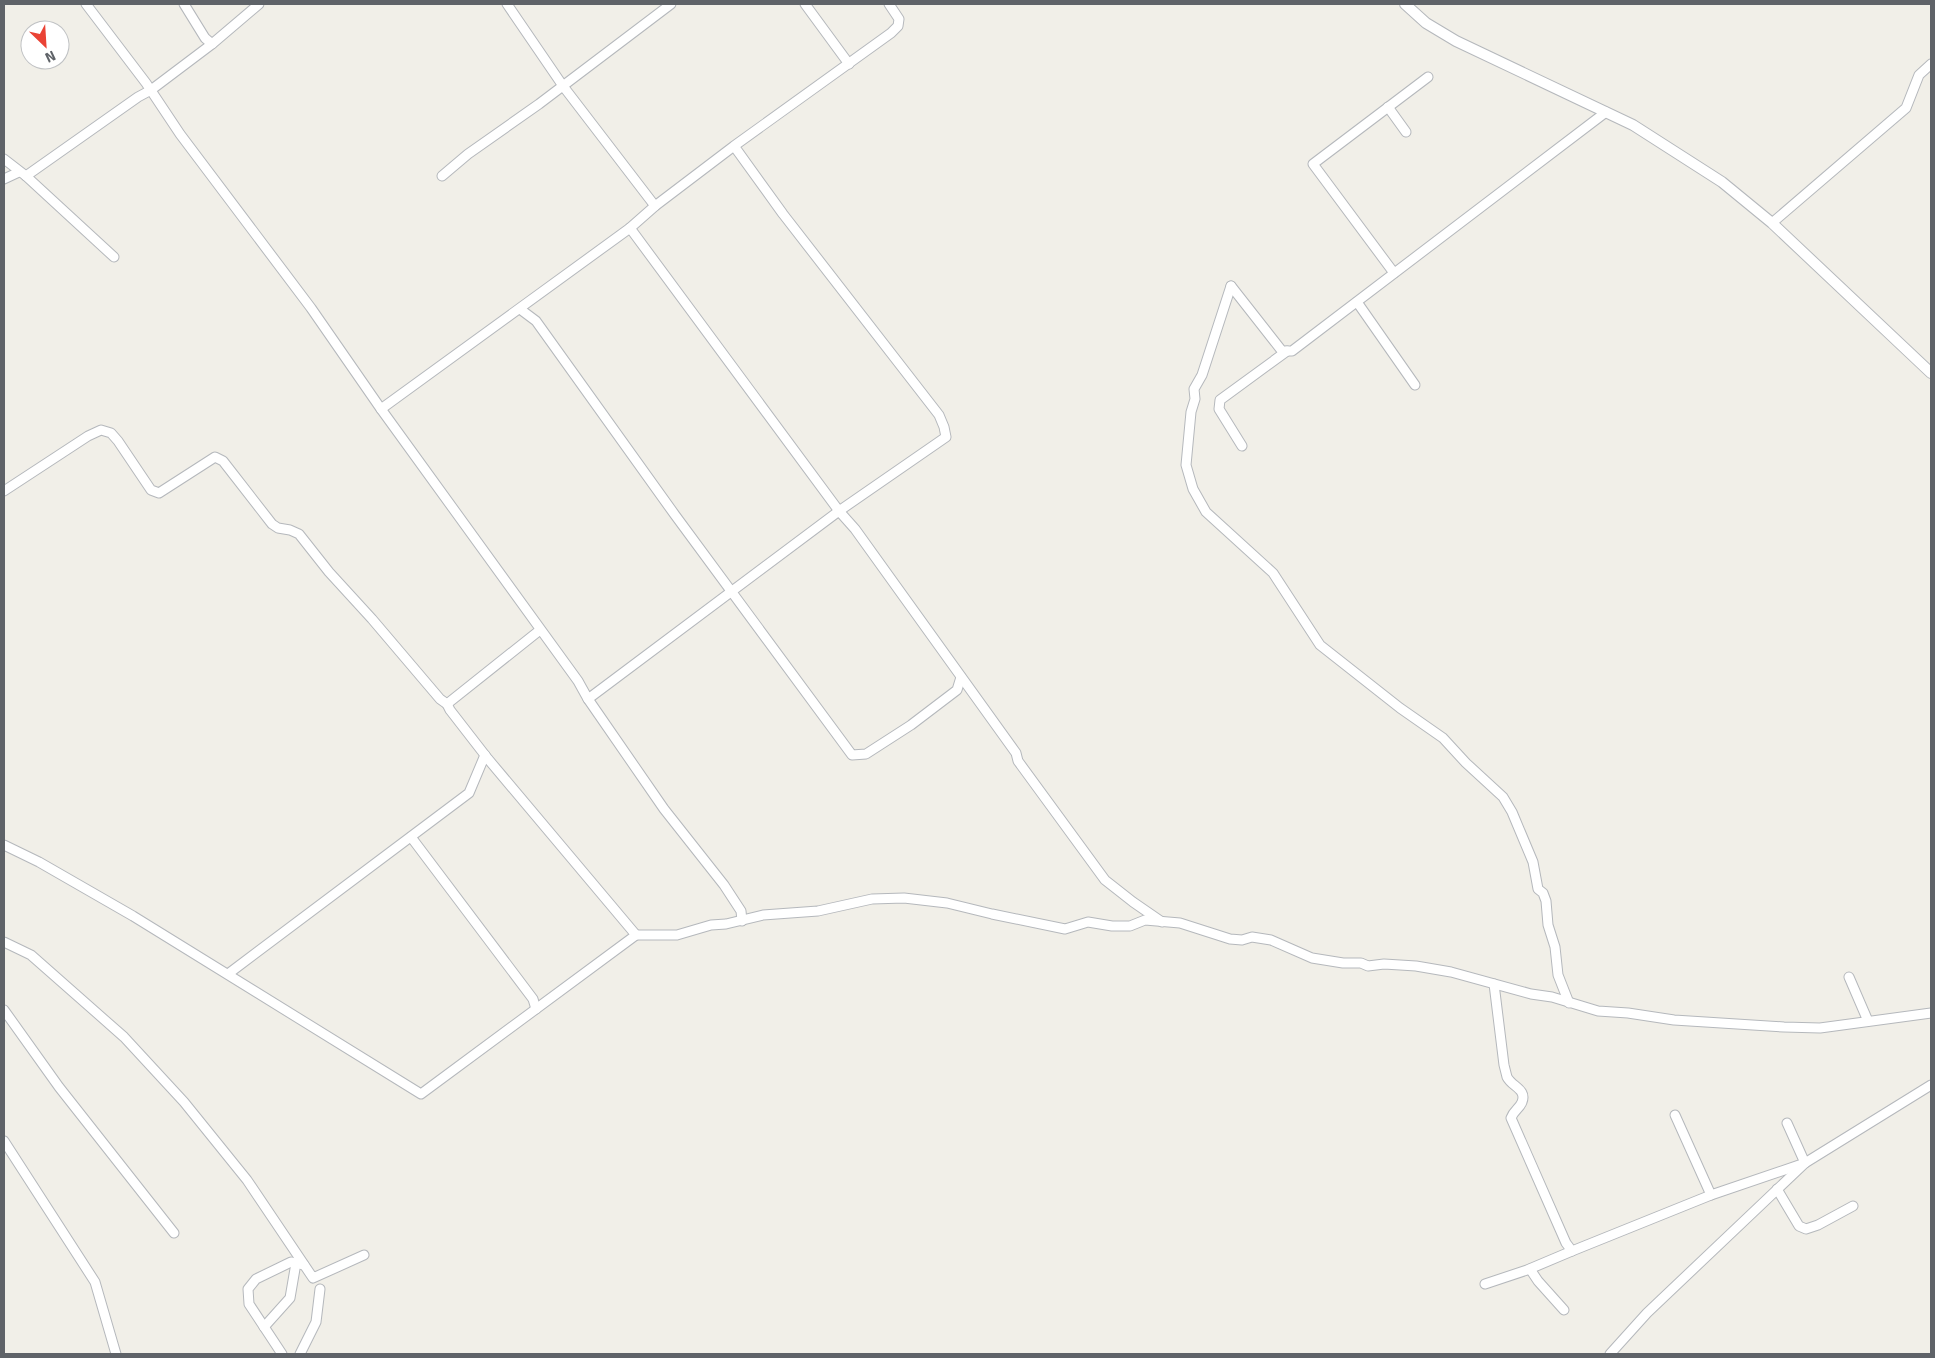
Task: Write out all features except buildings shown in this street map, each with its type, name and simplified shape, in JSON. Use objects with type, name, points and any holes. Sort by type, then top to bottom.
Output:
[{"type":"street","points":[[86,4],[151,90],[180,134],[311,308],[381,409],[578,681],[588,699],[664,809],[724,885],[742,912],[742,921]]},
{"type":"street","points":[[184,4],[205,38],[212,44]]},
{"type":"street","points":[[4,179],[22,174],[151,90],[212,44],[259,4]]},
{"type":"street","points":[[507,4],[563,86],[655,206]]},
{"type":"street","points":[[442,176],[671,4]]},
{"type":"street","points":[[805,4],[849,64]]},
{"type":"street","points":[[381,409],[630,228],[655,206],[734,146],[891,33],[898,26],[899,19],[889,4]]},
{"type":"street","points":[[1405,4],[1426,22],[1456,41],[1633,125],[1722,182],[1772,223],[1931,373]]},
{"type":"street","points":[[1772,223],[1906,108],[1920,75],[1931,64]]},
{"type":"street","points":[[1394,273],[1313,164],[1428,77]]},
{"type":"street","points":[[1388,107],[1406,132]]},
{"type":"street","points":[[1569,1003],[1558,975],[1555,947],[1548,925],[1546,901],[1543,893],[1538,889],[1533,862],[1512,812],[1503,797],[1443,738],[1320,645],[1273,573],[1206,512],[1193,489],[1186,465],[1191,412],[1196,399],[1194,389],[1202,375],[1231,286],[1282,351],[1292,351],[1606,112]]},
{"type":"street","points":[[588,699],[839,511],[946,437],[939,415],[783,214],[734,146]]},
{"type":"street","points":[[4,159],[114,257]]},
{"type":"street","points":[[630,228],[839,511],[855,529],[1105,880],[1162,922]]},
{"type":"street","points":[[1357,302],[1415,385]]},
{"type":"street","points":[[520,309],[536,321],[730,591],[852,755],[866,754],[911,726],[957,690],[961,676]]},
{"type":"street","points":[[1242,446],[1219,409],[1220,400],[1287,351]]},
{"type":"street","points":[[4,491],[88,436],[101,430],[111,433],[151,490],[159,493],[216,457],[223,461],[272,524],[278,528],[299,534],[329,572],[447,704],[485,755],[636,935]]},
{"type":"street","points":[[447,704],[540,630]]},
{"type":"street","points":[[228,974],[470,793],[485,755]]},
{"type":"street","points":[[411,837],[533,998],[536,1009]]},
{"type":"street","points":[[4,845],[39,862],[125,911],[421,1094],[636,935],[677,935],[711,925],[742,921],[763,915],[818,911],[872,899],[904,898],[947,903],[1065,929],[1088,922],[1112,926],[1130,926],[1145,920],[1180,924],[1230,939],[1242,940],[1252,937],[1271,940],[1312,958],[1331,962],[1361,963],[1368,966],[1384,964],[1416,966],[1451,972],[1598,1011],[1628,1013],[1674,1020],[1820,1028],[1931,1013]]},
{"type":"street","points":[[4,942],[31,955],[124,1037],[184,1102],[247,1180],[300,1264],[313,1278],[364,1255]]},
{"type":"street","points":[[1849,976],[1868,1021]]},
{"type":"street","points":[[1494,984],[1507,1077],[1514,1085],[1521,1089],[1524,1097],[1521,1105],[1514,1110],[1511,1118],[1566,1243],[1572,1251]]},
{"type":"street","points":[[4,1010],[59,1087],[174,1233]]},
{"type":"street","points":[[1610,1354],[1647,1313],[1805,1163],[1931,1085]]},
{"type":"street","points":[[1675,1115],[1711,1196]]},
{"type":"street","points":[[1787,1123],[1805,1163]]},
{"type":"street","points":[[4,1141],[95,1282],[116,1354]]},
{"type":"street","points":[[1485,1284],[1711,1196],[1805,1163]]},
{"type":"street","points":[[1777,1189],[1799,1226],[1806,1229],[1818,1225],[1853,1206]]},
{"type":"street","points":[[282,1354],[249,1304],[248,1289],[256,1279],[291,1262],[300,1264]]},
{"type":"street","points":[[264,1327],[290,1298],[300,1264]]},
{"type":"street","points":[[1530,1268],[1538,1282],[1564,1310]]},
{"type":"street","points":[[300,1354],[316,1322],[320,1289]]}]
